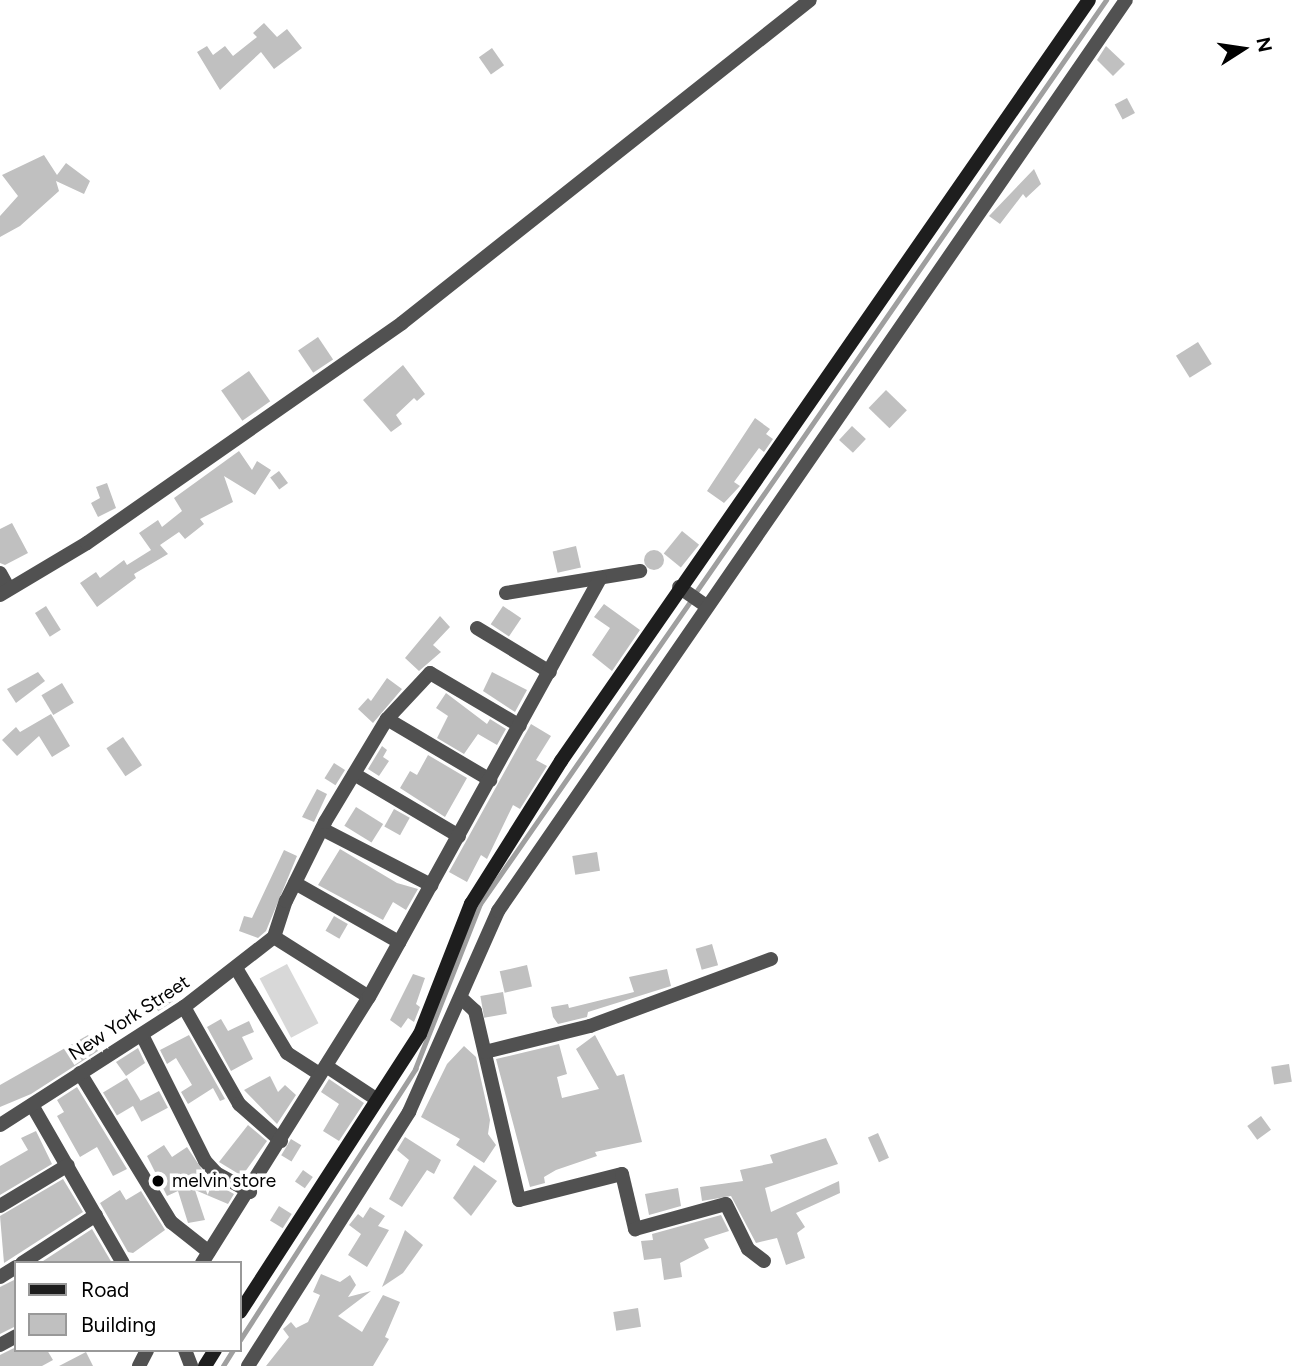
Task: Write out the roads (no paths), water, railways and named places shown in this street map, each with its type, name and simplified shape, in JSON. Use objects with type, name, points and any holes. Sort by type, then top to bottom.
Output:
[{"type":"street","points":[[0,573],[5,592],[87,543],[402,323],[810,0]]},
{"type":"street","points":[[242,1309],[420,1034],[483,883],[679,587],[1089,0]]},
{"type":"street","points":[[248,1366],[409,1112],[498,911],[665,670],[705,605],[1126,0]]},
{"type":"street","points":[[506,593],[640,571]]},
{"type":"street","points":[[80,1073],[171,1222],[205,1258],[250,1192],[369,997],[600,578]]},
{"type":"street","points":[[679,587],[705,605]]},
{"type":"street","points":[[477,628],[550,672]]},
{"type":"street","points":[[369,997],[274,937],[295,883],[321,829],[387,719],[430,673],[520,726]]},
{"type":"street","points":[[387,719],[490,780]]},
{"type":"street","points":[[354,774],[459,836]]},
{"type":"street","points":[[321,829],[431,885]]},
{"type":"street","points":[[295,883],[399,942]]},
{"type":"street","name":"New York Street","points":[[0,1125],[184,1007],[274,937]]},
{"type":"street","points":[[485,1052],[590,1026],[771,960]]},
{"type":"street","points":[[236,968],[287,1053],[376,1100]]},
{"type":"street","points":[[461,998],[475,1011],[519,1200],[622,1174],[635,1229],[726,1203],[748,1249],[764,1261]]},
{"type":"street","points":[[184,1007],[239,1104],[281,1141]]},
{"type":"street","points":[[142,1035],[205,1161],[216,1174],[250,1192]]},
{"type":"street","points":[[32,1105],[122,1261]]},
{"type":"street","points":[[0,1206],[68,1165]]},
{"type":"street","points":[[25,1261],[96,1215]]},
{"type":"waterway","points":[[696,592],[1106,0]]},
{"type":"waterway","points":[[242,1337],[415,1069],[480,904],[689,603]]},
{"type":"waterway","points":[[223,1366],[232,1352]]},
{"type":"place","name":"melvin store","points":[[158,1181]]}]
